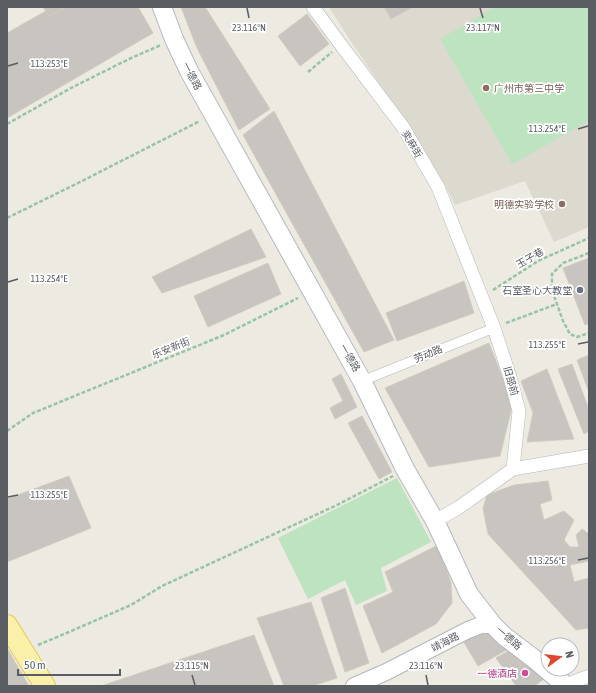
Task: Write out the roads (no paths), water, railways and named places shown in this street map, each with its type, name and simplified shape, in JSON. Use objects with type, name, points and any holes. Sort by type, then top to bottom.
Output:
[{"type":"main road","name":"一德路","points":[[162,7],[189,72],[362,381],[405,469],[435,521],[469,594],[493,625],[504,636],[566,685]]},
{"type":"main road","points":[[7,625],[45,686]]},
{"type":"street","name":"卖麻街","points":[[313,7],[402,128],[438,187],[482,297]]},
{"type":"street","name":"旧部前","points":[[482,297],[510,377],[519,411],[513,469]]},
{"type":"street","name":"劳动路","points":[[362,381],[494,328]]},
{"type":"street","points":[[435,521],[458,508],[513,469],[589,456]]},
{"type":"street","name":"靖海路","points":[[354,686],[386,672],[468,630],[481,625],[493,625]]},
{"type":"street","points":[[566,685],[589,676]]},
{"type":"place","name":"广州市第三中学","points":[[486,88]]},
{"type":"place","name":"明德实验学校","points":[[562,204]]},
{"type":"place","name":"石室圣心大教堂","points":[[580,290]]},
{"type":"place","name":"一德酒店","points":[[525,673]]}]
